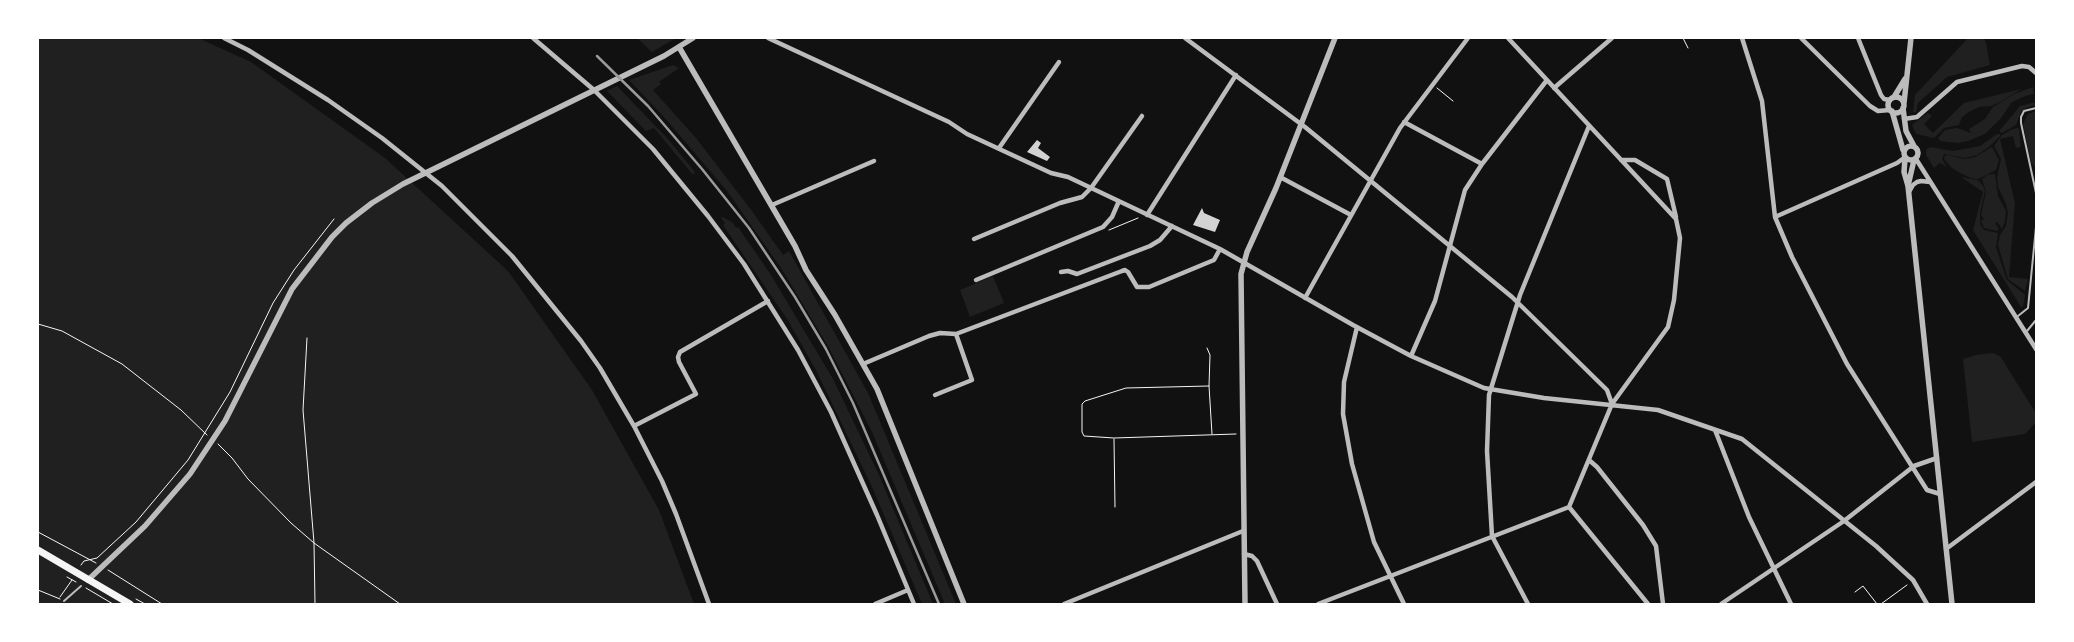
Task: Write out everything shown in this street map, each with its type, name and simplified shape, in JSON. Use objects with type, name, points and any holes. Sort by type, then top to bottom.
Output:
[{"type":"main road","points":[[38,550],[130,604]]},
{"type":"street","points":[[224,38],[248,50],[328,100],[382,138],[425,172],[493,236],[556,309],[600,368],[634,426],[669,497],[708,604]]},
{"type":"street","points":[[534,38],[594,90],[653,149],[721,233],[768,301],[798,350],[831,412],[914,604]]},
{"type":"street","points":[[88,580],[164,506],[214,440],[244,386],[269,332],[292,289],[332,237],[346,223],[378,198],[425,172],[631,72],[693,38]]},
{"type":"street","points":[[768,38],[950,122],[967,134],[1051,173],[1068,177],[1220,249],[1411,356],[1490,390],[1544,398],[1658,410],[1742,439],[1914,580],[1927,604]]},
{"type":"street","points":[[1185,38],[1300,124],[1518,302],[1607,390],[1612,404]]},
{"type":"street","points":[[1245,604],[1241,274],[1244,262],[1335,38]]},
{"type":"street","points":[[1305,298],[1369,181],[1404,122],[1468,38]]},
{"type":"street","points":[[1508,38],[1676,219]]},
{"type":"street","points":[[1554,88],[1612,38]]},
{"type":"street","points":[[1742,38],[1762,101],[1775,217],[1799,272],[1847,364],[1914,466],[1927,490],[1940,494]]},
{"type":"street","points":[[1801,38],[1870,106],[1878,111],[1891,110],[1897,112],[1904,106]]},
{"type":"street","points":[[1858,38],[1881,95],[1884,99],[1900,98],[1904,106]]},
{"type":"street","points":[[1911,38],[1906,77],[1904,120],[1909,138],[1918,152],[1908,186],[1908,194],[1952,604]]},
{"type":"street","points":[[679,47],[772,205],[806,270],[877,389],[964,604]]},
{"type":"street","points":[[998,148],[1059,62]]},
{"type":"street","points":[[1904,120],[1917,118],[1957,82],[2022,66],[2029,67],[2036,73]]},
{"type":"street","points":[[1147,214],[1236,75]]},
{"type":"street","points":[[1906,77],[1888,105],[1905,158],[1904,172],[1908,186]]},
{"type":"street","points":[[1411,356],[1435,301],[1465,190],[1482,164],[1547,80]]},
{"type":"street","points":[[974,239],[1060,203],[1082,197],[1091,188],[1142,116]]},
{"type":"street","points":[[1404,122],[1482,164]]},
{"type":"street","points":[[1528,604],[1492,536],[1487,451],[1490,390],[1518,302],[1589,126]]},
{"type":"street","points":[[1903,150],[1909,146],[1914,146]]},
{"type":"street","points":[[1775,217],[1905,158],[1915,159],[2036,349]]},
{"type":"street","points":[[1318,604],[1569,507],[1612,404],[1668,327],[1674,300],[1680,238],[1667,179],[1635,160],[1620,160]]},
{"type":"street","points":[[772,205],[874,161]]},
{"type":"street","points":[[1280,177],[1351,215]]},
{"type":"street","points":[[1908,194],[1913,185],[1918,182],[1931,182]]},
{"type":"street","points":[[976,280],[1103,227],[1112,217],[1119,202]]},
{"type":"street","points":[[1061,272],[1068,271],[1077,274],[1150,246],[1160,240],[1172,226]]},
{"type":"street","points":[[863,364],[929,336],[940,333],[956,334],[1125,270],[1137,287],[1149,287],[1214,260],[1220,249]]},
{"type":"street","points":[[634,426],[696,394],[679,362],[680,352],[768,301]]},
{"type":"street","points":[[1357,327],[1344,382],[1343,414],[1352,464],[1374,542],[1404,604]]},
{"type":"street","points":[[935,395],[972,380],[956,334]]},
{"type":"street","points":[[1714,430],[1734,482],[1791,604]]},
{"type":"street","points":[[1721,604],[1844,521],[1914,466],[1936,458]]},
{"type":"street","points":[[1589,460],[1597,467],[1637,518],[1656,546],[1663,604]]},
{"type":"street","points":[[1946,549],[2036,482]]},
{"type":"street","points":[[1569,507],[1648,604]]},
{"type":"street","points":[[1064,604],[1243,531]]},
{"type":"street","points":[[1244,554],[1252,556],[1257,561],[1277,604]]},
{"type":"street","points":[[875,604],[908,590]]},
{"type":"lane","points":[[2036,108],[2024,111],[2021,117],[2036,193]]},
{"type":"lane","points":[[2017,317],[2028,308],[2036,227]]},
{"type":"lane","points":[[2026,332],[2036,320]]},
{"type":"lane","points":[[64,601],[81,586]]},
{"type":"path","points":[[1683,38],[1688,48]]},
{"type":"path","points":[[1432,85],[1453,101]]},
{"type":"path","points":[[38,324],[62,331],[122,364],[181,410],[214,440],[232,458],[248,479],[291,523],[314,543],[400,604]]},
{"type":"path","points":[[307,338],[303,410],[314,543],[315,604]]},
{"type":"path","points":[[1207,348],[1210,355],[1209,386],[1212,435]]},
{"type":"path","points":[[1209,386],[1126,388],[1086,401],[1082,404],[1081,421],[1084,436],[1114,438],[1242,434]]},
{"type":"path","points":[[81,565],[84,561],[97,558],[136,522],[188,460],[205,433]]},
{"type":"path","points":[[1114,438],[1115,507]]},
{"type":"path","points":[[59,598],[74,577]]},
{"type":"path","points":[[1881,604],[1914,580]]},
{"type":"path","points":[[81,586],[113,604]]},
{"type":"path","points":[[1854,592],[1863,586],[1877,604]]},
{"type":"path","points":[[38,590],[64,601]]},
{"type":"shaded area","points":[[38,38],[198,38],[251,62],[385,158],[508,271],[592,390],[659,510],[694,604],[38,604]]},
{"type":"shaded area","points":[[637,38],[676,38],[652,52]]},
{"type":"shaded area","points":[[1968,38],[1984,38],[1990,65],[1947,77],[1918,103],[1916,112],[1913,112],[1915,95]]},
{"type":"shaded area","points":[[673,65],[679,68],[659,82],[661,84],[653,90],[696,138],[783,255],[789,251],[868,393],[956,604],[945,604],[872,432],[829,348],[781,268],[727,191],[664,117],[629,80]]},
{"type":"shaded area","points":[[617,86],[667,138],[695,172],[693,175],[654,128],[646,131],[607,91]]},
{"type":"shaded area","points":[[2033,87],[2034,94],[2012,102],[2001,118],[1985,134],[1958,143],[1940,141],[1938,138],[1945,130],[1957,128],[1971,133],[1969,129],[1985,119],[1993,107],[2014,94]]},
{"type":"shaded area","points":[[2021,89],[1991,106],[1979,107],[1969,112],[1962,117],[1959,125],[1944,128],[1934,138],[1916,134],[1912,125],[1928,113],[1932,116],[1924,124],[1933,133],[1964,103]]},
{"type":"shaded area","points":[[2036,102],[2036,105],[2026,108],[2021,112],[2016,125],[2002,133],[2000,132],[2020,106]]},
{"type":"shaded area","points":[[2036,111],[2036,168],[2031,162],[2023,124],[2028,114]]},
{"type":"shaded area","points":[[2019,128],[2021,147],[2016,148],[2013,136],[2000,139],[2015,203],[2009,277],[2028,279],[2025,291],[2008,279],[1998,245],[2000,235],[2006,226],[2008,213],[1998,187],[1997,178],[2001,159],[1994,146],[2002,135]]},
{"type":"shaded area","points":[[1997,134],[2000,134],[2000,136],[1977,155],[1965,158],[1944,154],[1942,159],[1947,167],[1940,163],[1934,168],[1926,155],[1926,150],[1930,147],[1953,151],[1980,146]]},
{"type":"shaded area","points":[[1992,147],[1999,160],[1996,170],[1978,179],[1960,173],[1952,168],[1944,159],[1948,155],[1964,159],[1975,157]]},
{"type":"shaded area","points":[[1995,174],[1998,196],[2006,211],[2002,229],[1997,222],[1995,223],[1999,229],[1997,231],[1984,228],[1981,221],[1984,219],[1981,215],[1986,192],[1982,179],[1987,175]]},
{"type":"shaded area","points":[[1961,177],[1978,180],[1983,186],[1985,191],[1980,213],[1980,224],[1984,230],[1998,233],[1996,247],[2005,275],[2007,280],[2025,295],[2023,307],[2021,307],[1973,230],[1983,192]]},
{"type":"shaded area","points":[[722,217],[732,222],[736,228],[738,227],[771,275],[833,379],[879,475],[933,604],[922,604],[872,487],[816,370],[787,319],[723,225],[725,223]]},
{"type":"shaded area","points":[[993,276],[1004,303],[970,317],[960,290]]},
{"type":"shaded area","points":[[1993,353],[2001,357],[2036,413],[2036,422],[2025,434],[1972,442],[1963,359]]},
{"type":"building","points":[[1037,140],[1041,143],[1038,148],[1050,157],[1047,161],[1027,152]]},
{"type":"building","points":[[1202,208],[1204,213],[1220,220],[1215,232],[1193,225]]},
{"type":"railway","points":[[597,56],[648,106],[702,169],[749,228],[795,297],[826,349],[853,403],[939,604]]}]
